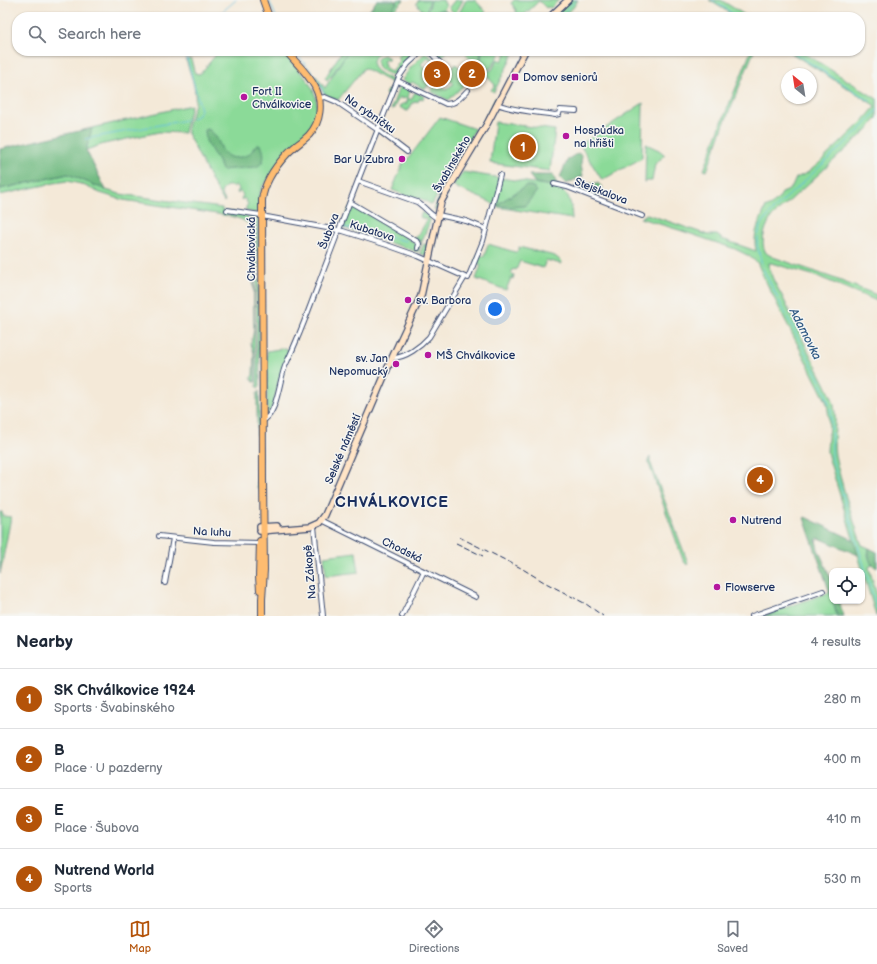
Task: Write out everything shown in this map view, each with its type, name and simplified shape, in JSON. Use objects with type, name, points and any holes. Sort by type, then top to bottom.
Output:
[{"type":"main road","points":[[263,0],[267,12]]},
{"type":"main road","name":"Chválkovická","points":[[262,616],[264,570],[262,544],[261,204],[266,185],[272,175],[283,158],[309,134],[316,125],[320,111],[317,90],[312,81],[290,56]]},
{"type":"street","points":[[555,12],[568,0]]},
{"type":"street","name":"Šubova","points":[[262,421],[269,417],[272,411],[283,371],[296,342],[398,81],[405,68],[417,56]]},
{"type":"street","points":[[434,56],[445,68]]},
{"type":"street","name":"Švabinského","points":[[428,261],[441,202],[487,124],[522,56]]},
{"type":"street","points":[[398,81],[446,104],[453,104],[468,90]]},
{"type":"street","name":"Na rybníčku","points":[[319,98],[325,97],[334,101],[378,130],[407,152]]},
{"type":"street","points":[[497,104],[508,108],[555,115],[559,114],[560,110],[576,111]]},
{"type":"street","points":[[392,358],[399,358],[410,352],[422,345],[430,337],[467,278],[483,241],[500,175]]},
{"type":"street","points":[[358,181],[417,202],[434,217],[466,222],[486,229]]},
{"type":"street","name":"Stejskalova","points":[[554,184],[567,187],[642,216]]},
{"type":"street","name":"Kubatova","points":[[350,202],[418,242],[418,248]]},
{"type":"street","name":"Kubatova","points":[[227,210],[339,230],[418,256],[467,278]]},
{"type":"street","name":"Selské náměstí","points":[[314,526],[321,520],[327,511],[392,358],[421,296],[428,261]]},
{"type":"street","name":"Chodská","points":[[321,520],[476,597]]},
{"type":"street","points":[[262,529],[284,526],[306,528],[314,526]]},
{"type":"street","name":"Na Zákopě","points":[[314,526],[323,616]]},
{"type":"street","name":"Na luhu","points":[[159,536],[214,542],[262,544]]},
{"type":"street","points":[[165,583],[173,538]]},
{"type":"street","points":[[402,616],[424,571]]},
{"type":"street","points":[[752,616],[823,591]]},
{"type":"green space","points":[[377,0],[394,0],[397,3],[390,12],[369,12]]},
{"type":"green space","points":[[404,0],[392,12],[390,12],[397,3],[396,1]]},
{"type":"green space","points":[[419,0],[430,0],[425,12],[423,10],[419,12],[422,10],[416,3]]},
{"type":"green space","points":[[431,0],[443,0],[446,6],[444,9],[435,12],[426,12],[429,8]]},
{"type":"green space","points":[[455,0],[463,0],[456,12],[453,12],[449,7]]},
{"type":"green space","points":[[466,0],[475,0],[486,12],[460,12]]},
{"type":"green space","points":[[514,0],[559,0],[551,8],[546,8],[539,1],[527,12],[516,12],[511,3]]},
{"type":"green space","points":[[570,0],[578,0],[573,8],[568,12],[558,12]]},
{"type":"green space","points":[[709,0],[721,0],[740,12],[728,12]]},
{"type":"green space","points":[[444,10],[446,11],[446,12],[436,12]]},
{"type":"green space","points":[[215,56],[287,56],[307,80],[316,97],[316,117],[312,127],[262,187],[259,196],[258,211],[255,213],[246,211],[248,204],[244,198],[242,200],[241,199],[243,195],[240,191],[238,194],[237,192],[239,189],[236,184],[234,187],[227,186],[223,189],[221,193],[225,201],[224,202],[187,133],[195,103],[195,92],[186,60],[191,59],[195,73],[201,73]]},
{"type":"green space","points":[[339,56],[345,56],[332,75],[327,80],[325,78]]},
{"type":"green space","points":[[345,56],[376,56],[373,61],[375,69],[382,75],[392,80],[394,84],[389,97],[385,94],[387,90],[389,91],[392,83],[364,68],[338,100],[323,92],[315,77],[316,76],[325,88]]},
{"type":"green space","points":[[386,56],[389,58],[387,60],[386,58],[383,61],[385,64],[384,66],[391,72],[400,60],[397,57],[409,56],[411,58],[397,77],[379,69],[377,60],[379,57]]},
{"type":"green space","points":[[422,56],[430,56],[444,71],[442,73],[428,57],[421,64],[435,80],[424,89],[412,82],[409,85],[402,80],[411,67]]},
{"type":"green space","points":[[435,56],[442,56],[440,58],[438,59]]},
{"type":"green space","points":[[467,56],[480,56],[479,68]]},
{"type":"green space","points":[[481,56],[498,56],[491,68],[482,71],[480,69]]},
{"type":"green space","points":[[505,56],[512,56],[494,92],[491,90],[495,85],[486,75],[488,73],[486,71],[492,70],[498,59],[502,61]]},
{"type":"green space","points":[[749,56],[752,56],[724,124],[707,171],[704,170]]},
{"type":"green space","points":[[796,56],[809,56],[877,99],[877,118],[868,129],[772,217],[766,228],[763,243],[767,254],[773,257],[877,295],[877,301],[819,277],[769,263],[769,268],[773,278],[832,398],[835,412],[834,448],[837,466],[860,540],[862,545],[869,548],[868,555],[872,565],[869,568],[877,595],[877,616],[865,579],[865,568],[862,568],[828,456],[829,420],[826,401],[757,262],[735,249],[640,218],[647,214],[708,235],[717,235],[722,239],[756,251],[756,233],[765,208],[775,202],[782,193],[792,187],[796,178],[807,173],[817,165],[863,121],[875,107],[817,68]]},
{"type":"green space","points":[[456,64],[470,80],[448,100],[432,92],[431,90],[437,82],[446,90],[453,84],[444,75]]},
{"type":"green space","points":[[400,85],[410,90],[408,98],[411,100],[415,92],[424,96],[423,99],[420,98],[418,102],[413,102],[407,111],[399,107],[404,103],[406,104],[408,99],[401,99],[399,97],[393,110],[391,109]]},
{"type":"green space","points":[[496,97],[497,99],[483,127],[480,126]]},
{"type":"green space","points":[[643,103],[642,158],[602,180],[580,145]]},
{"type":"green space","points":[[191,105],[184,133],[159,132],[104,144],[86,150],[92,128]]},
{"type":"green space","points":[[440,117],[475,129],[461,152],[451,163],[446,178],[432,205],[422,199],[407,196],[392,190],[404,161],[407,160]]},
{"type":"green space","points":[[495,122],[555,130],[550,171],[490,163]]},
{"type":"green space","points":[[480,127],[481,131],[462,159],[445,189],[437,209],[434,210],[439,198],[457,167],[448,181],[452,168],[455,166],[453,164],[465,152]]},
{"type":"green space","points":[[92,128],[86,150],[106,190],[68,174],[0,189],[0,149]]},
{"type":"green space","points":[[208,129],[217,138],[224,153],[228,156],[233,158],[246,156],[255,146],[261,145],[264,155],[263,161],[259,166],[255,167],[222,170],[206,141],[205,130]]},
{"type":"green space","points":[[646,144],[659,150],[665,155],[655,164],[652,181],[647,181],[645,183]]},
{"type":"green space","points":[[578,153],[582,156],[581,163],[583,176],[566,184],[560,177],[568,159]]},
{"type":"green space","points":[[463,172],[558,187],[568,196],[571,205],[572,219],[497,207],[490,202],[453,185]]},
{"type":"green space","points":[[68,174],[106,190],[120,194],[222,208],[222,211],[240,213],[251,219],[254,231],[255,382],[251,378],[253,375],[254,353],[251,344],[254,329],[253,234],[248,223],[230,216],[123,200],[100,193],[81,184],[67,181],[0,195],[0,189]]},
{"type":"green space","points":[[529,175],[553,175],[558,187],[535,183]]},
{"type":"green space","points":[[598,183],[603,188],[597,197],[575,189],[576,185]]},
{"type":"green space","points":[[526,186],[531,186],[537,191],[525,206],[510,207],[496,205]]},
{"type":"green space","points":[[351,206],[394,229],[416,244],[418,249],[421,243],[413,238],[422,242],[418,252],[344,228],[342,225]]},
{"type":"green space","points":[[422,212],[429,217],[430,221],[422,241],[415,238],[418,236],[427,220],[420,217]]},
{"type":"green space","points":[[248,215],[256,217],[258,220],[259,388],[257,387],[256,228],[254,221]]},
{"type":"green space","points":[[424,244],[429,245],[427,254],[425,255],[420,254]]},
{"type":"green space","points":[[488,244],[515,252],[517,252],[519,247],[555,256],[562,262],[561,264],[546,260],[543,268],[520,261],[516,270],[513,269],[511,273],[514,275],[513,279],[511,278],[506,290],[476,279],[481,265],[475,262],[478,254],[484,257]]},
{"type":"green space","points":[[285,348],[291,351],[282,368],[274,402],[267,416],[267,351]]},
{"type":"green space","points":[[259,391],[259,438],[257,437],[257,394]]},
{"type":"green space","points":[[258,443],[260,445],[260,486],[257,488]]},
{"type":"green space","points":[[650,457],[650,462],[688,563],[687,565],[683,560],[648,464]]},
{"type":"green space","points":[[0,512],[2,512],[3,516],[11,517],[0,574]]},
{"type":"green space","points":[[805,517],[854,540],[858,555],[819,538],[816,540],[818,549],[829,574],[829,590],[804,518]]},
{"type":"green space","points":[[869,548],[877,552],[877,568],[870,560]]},
{"type":"green space","points":[[356,552],[359,572],[326,576],[324,556]]},
{"type":"green space","points":[[829,592],[829,604],[834,604],[837,616],[762,616]]},
{"type":"green space","points":[[834,604],[840,604],[844,616],[837,616]]},
{"type":"waterway","points":[[222,12],[236,0]]},
{"type":"waterway","points":[[269,0],[274,12]]},
{"type":"waterway","points":[[564,12],[576,0]]},
{"type":"waterway","points":[[712,0],[730,12]]},
{"type":"waterway","points":[[186,56],[201,110],[198,115],[192,119]]},
{"type":"waterway","points":[[298,56],[315,77],[324,94]]},
{"type":"waterway","points":[[799,56],[870,101]]},
{"type":"waterway","name":"Adamovka","points":[[877,110],[864,126],[773,210],[760,226],[757,244],[763,269],[824,389],[831,410],[832,459],[877,609]]},
{"type":"waterway","points":[[85,139],[186,120]]},
{"type":"waterway","points":[[343,227],[406,240]]},
{"type":"railway","points":[[459,537],[521,568],[586,604],[603,616]]},
{"type":"railway","points":[[456,543],[483,556]]},
{"type":"place","name":"E","points":[[437,74]]},
{"type":"place","name":"B","points":[[472,74]]},
{"type":"place","name":"Domov seniorů","points":[[515,77]]},
{"type":"place","name":"Fort II Chválkovice","points":[[244,97]]},
{"type":"place","name":"Hospůdka na hřišti","points":[[566,136]]},
{"type":"place","name":"SK Chválkovice 1924","points":[[523,147]]},
{"type":"place","name":"Bar U Zubra","points":[[402,159]]},
{"type":"place","name":"sv. Barbora","points":[[408,300]]},
{"type":"place","name":"MŠ Chválkovice","points":[[428,355]]},
{"type":"place","name":"sv. Jan Nepomucký","points":[[396,364]]},
{"type":"place","name":"Nutrend World","points":[[760,480]]},
{"type":"place","name":"Nutrend","points":[[733,520]]},
{"type":"place","name":"Flowserve","points":[[717,587]]},
{"type":"district","name":"CHVÁLKOVICE","points":[[392,502]]}]
